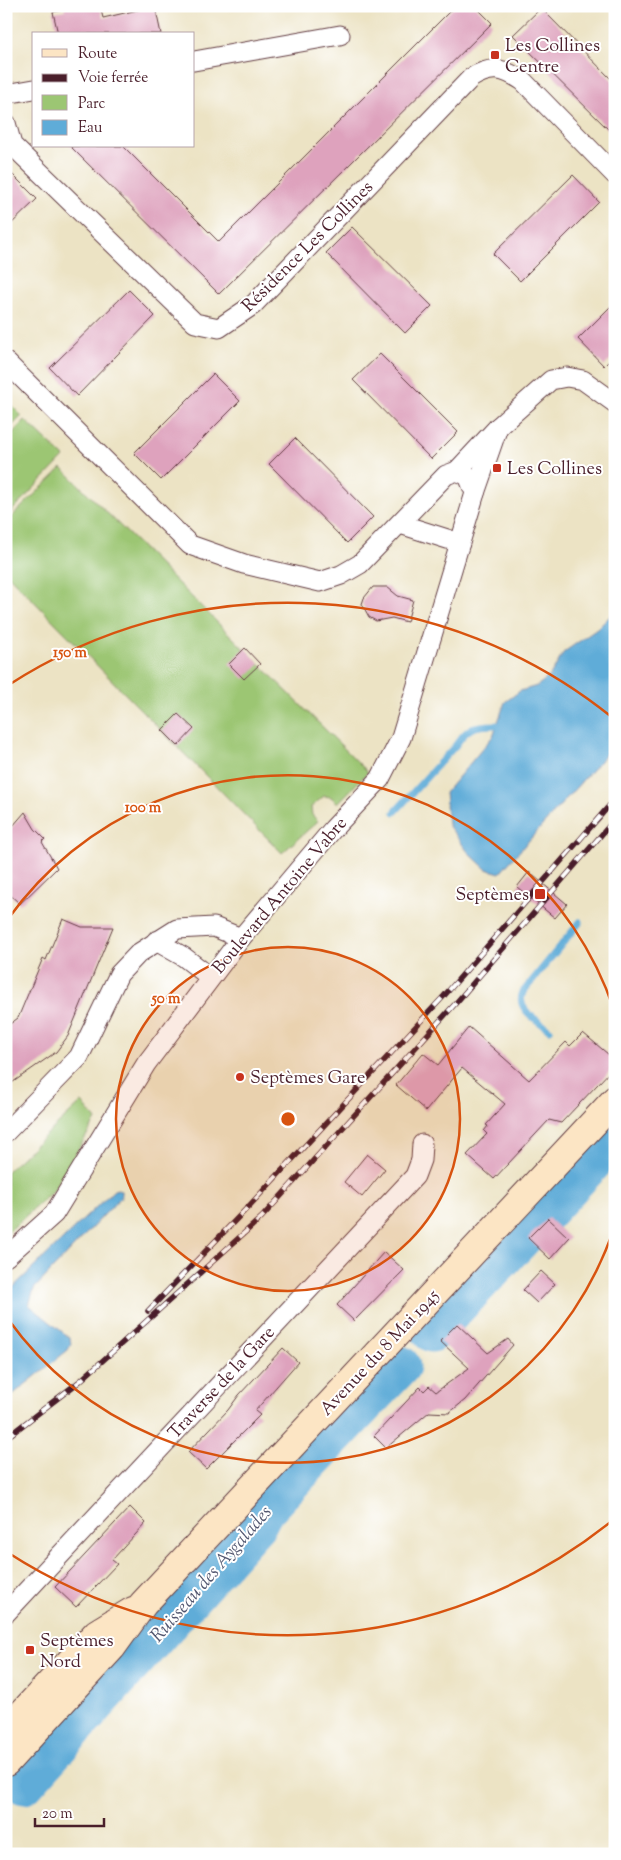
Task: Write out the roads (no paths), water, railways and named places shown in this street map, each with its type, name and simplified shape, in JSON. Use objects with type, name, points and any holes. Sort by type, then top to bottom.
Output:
[{"type":"main road","name":"Avenue du 8 Mai 1945","points":[[6,1762],[12,1730],[112,1647],[143,1604],[615,1100]]},
{"type":"street","points":[[195,60],[340,35]]},
{"type":"street","name":"Résidence Les Collines","points":[[6,123],[12,145],[181,310],[195,323],[219,328],[253,305],[471,78],[484,70],[509,72],[523,81],[615,176]]},
{"type":"street","points":[[6,94],[32,89]]},
{"type":"street","points":[[6,362],[190,544],[244,564],[320,582],[341,575],[360,564],[446,475],[456,471],[498,427],[551,380],[567,377],[583,380],[615,404]]},
{"type":"street","name":"Boulevard Antoine Vabre","points":[[6,1257],[54,1214],[146,1064],[210,977],[334,829],[380,779],[401,738],[475,493],[498,427]]},
{"type":"street","points":[[456,471],[468,476],[475,493]]},
{"type":"street","points":[[400,524],[460,543]]},
{"type":"street","points":[[6,1132],[79,1058],[119,974],[139,953],[177,929],[214,928],[241,938]]},
{"type":"street","points":[[156,941],[184,957],[210,977]]},
{"type":"street","name":"Traverse de la Gare","points":[[6,1613],[415,1176],[421,1160],[422,1144]]},
{"type":"water","points":[[615,611],[615,744],[500,873],[486,869],[468,852],[448,825],[445,793],[493,736],[505,702],[520,691],[537,686],[550,676],[564,652],[597,629]]},
{"type":"water","points":[[118,1189],[121,1191],[121,1197],[34,1289],[29,1305],[70,1338],[71,1344],[68,1350],[6,1400],[6,1294],[114,1190]]},
{"type":"waterway","points":[[395,812],[468,731],[476,727],[496,725]]},
{"type":"waterway","points":[[550,1030],[529,1014],[522,1004],[521,998],[523,992],[580,922]]},
{"type":"waterway","name":"Ruisseau des Aygalades","points":[[513,1247],[606,1147]]},
{"type":"waterway","name":"Ruisseau des Aygalades","points":[[432,1332],[507,1253]]},
{"type":"waterway","name":"Ruisseau des Aygalades","points":[[24,1784],[257,1523],[263,1511],[400,1366]]},
{"type":"railway","points":[[148,1311],[250,1205],[444,996],[615,799]]},
{"type":"railway","points":[[6,1438],[80,1381],[262,1217],[455,1004],[615,819]]},
{"type":"place","name":"Les Collines Centre","points":[[495,55]]},
{"type":"place","name":"Les Collines","points":[[497,468]]},
{"type":"place","name":"Septèmes","points":[[540,894]]},
{"type":"place","name":"Septèmes Gare","points":[[240,1077]]},
{"type":"place","name":"Septèmes Nord","points":[[30,1650]]}]
